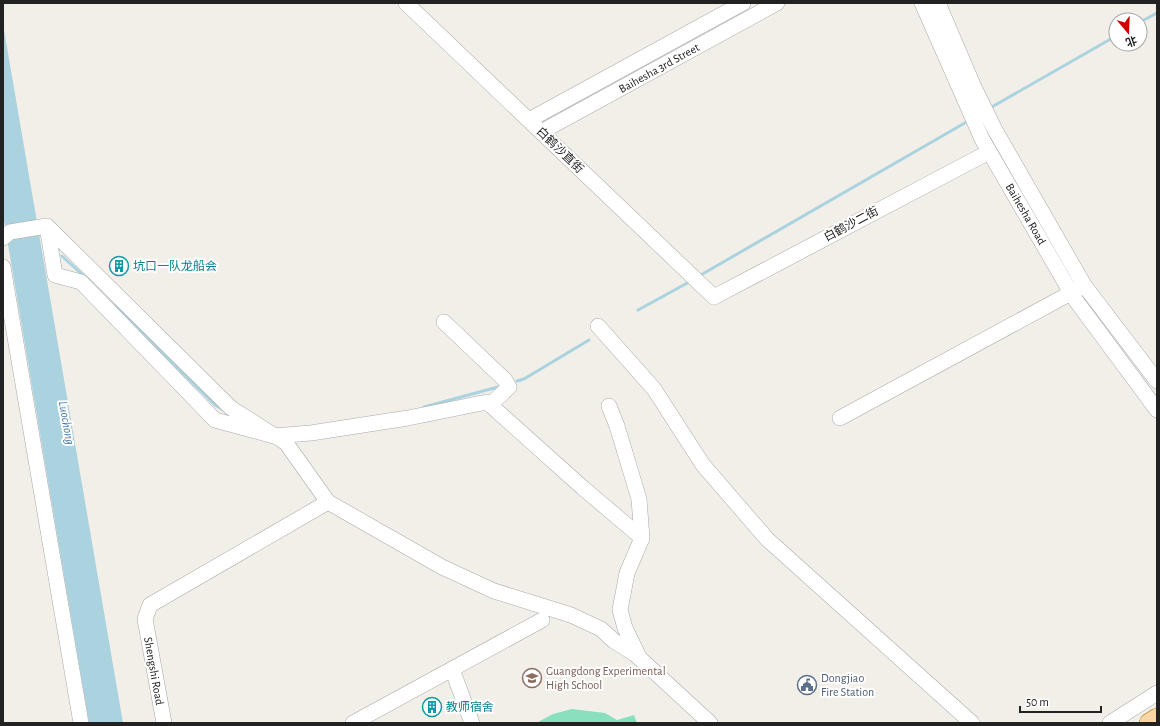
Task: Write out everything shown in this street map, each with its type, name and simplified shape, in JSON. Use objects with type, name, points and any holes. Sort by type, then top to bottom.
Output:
[{"type":"main road","points":[[1150,723],[1157,718]]},
{"type":"street","name":"白鹤沙直街","points":[[406,3],[714,297]]},
{"type":"street","name":"Baihesha 3rd Street","points":[[529,120],[742,3]]},
{"type":"street","name":"Baihesha 3rd Street","points":[[541,132],[777,3]]},
{"type":"street","name":"Baihesha Road","points":[[922,3],[960,93],[985,145],[1071,292],[1157,410]]},
{"type":"street","name":"Baihesha Road","points":[[938,3],[973,85],[995,130],[1084,285],[1157,381]]},
{"type":"street","name":"白鹤沙二街","points":[[714,297],[985,145]]},
{"type":"street","points":[[3,238],[10,232],[48,226]]},
{"type":"street","points":[[48,226],[231,408],[286,443],[328,502],[442,567],[494,591],[571,614],[601,629],[614,641],[635,654],[710,723]]},
{"type":"street","points":[[48,226],[55,275],[81,282],[214,420],[274,436],[311,433],[401,420],[487,402],[583,488],[642,538]]},
{"type":"street","points":[[3,267],[81,723]]},
{"type":"street","points":[[840,418],[1084,285]]},
{"type":"street","points":[[444,322],[505,380],[509,387],[490,405]]},
{"type":"street","points":[[598,326],[654,389],[703,465],[767,539],[972,723]]},
{"type":"street","points":[[608,406],[617,426],[639,499],[642,538],[627,573],[620,610],[625,628],[642,661]]},
{"type":"street","name":"Shengshi Road","points":[[164,723],[145,619],[150,605],[328,502]]},
{"type":"street","points":[[354,723],[542,620]]},
{"type":"street","points":[[452,669],[472,723]]},
{"type":"street","points":[[1110,723],[1157,693]]},
{"type":"green space","points":[[572,709],[605,713],[617,720],[634,715],[637,723],[536,723],[553,714]]},
{"type":"water","name":"Luochong","points":[[3,24],[123,723],[89,723],[3,215]]},
{"type":"waterway","points":[[1148,18],[1157,13]]},
{"type":"waterway","points":[[990,108],[1108,41]]},
{"type":"waterway","points":[[699,276],[970,120]]},
{"type":"waterway","points":[[62,256],[85,277]]},
{"type":"waterway","points":[[638,310],[691,281]]},
{"type":"waterway","points":[[115,306],[215,405],[224,410]]},
{"type":"waterway","points":[[517,381],[524,379],[589,340]]},
{"type":"waterway","points":[[424,407],[498,387]]},
{"type":"place","name":"坑口一队龙船会","points":[[119,266]]},
{"type":"place","name":"Guangdong Experimental High School","points":[[532,678]]},
{"type":"place","name":"Dongjiao Fire Station","points":[[807,685]]},
{"type":"place","name":"教师宿舍","points":[[432,707]]}]
